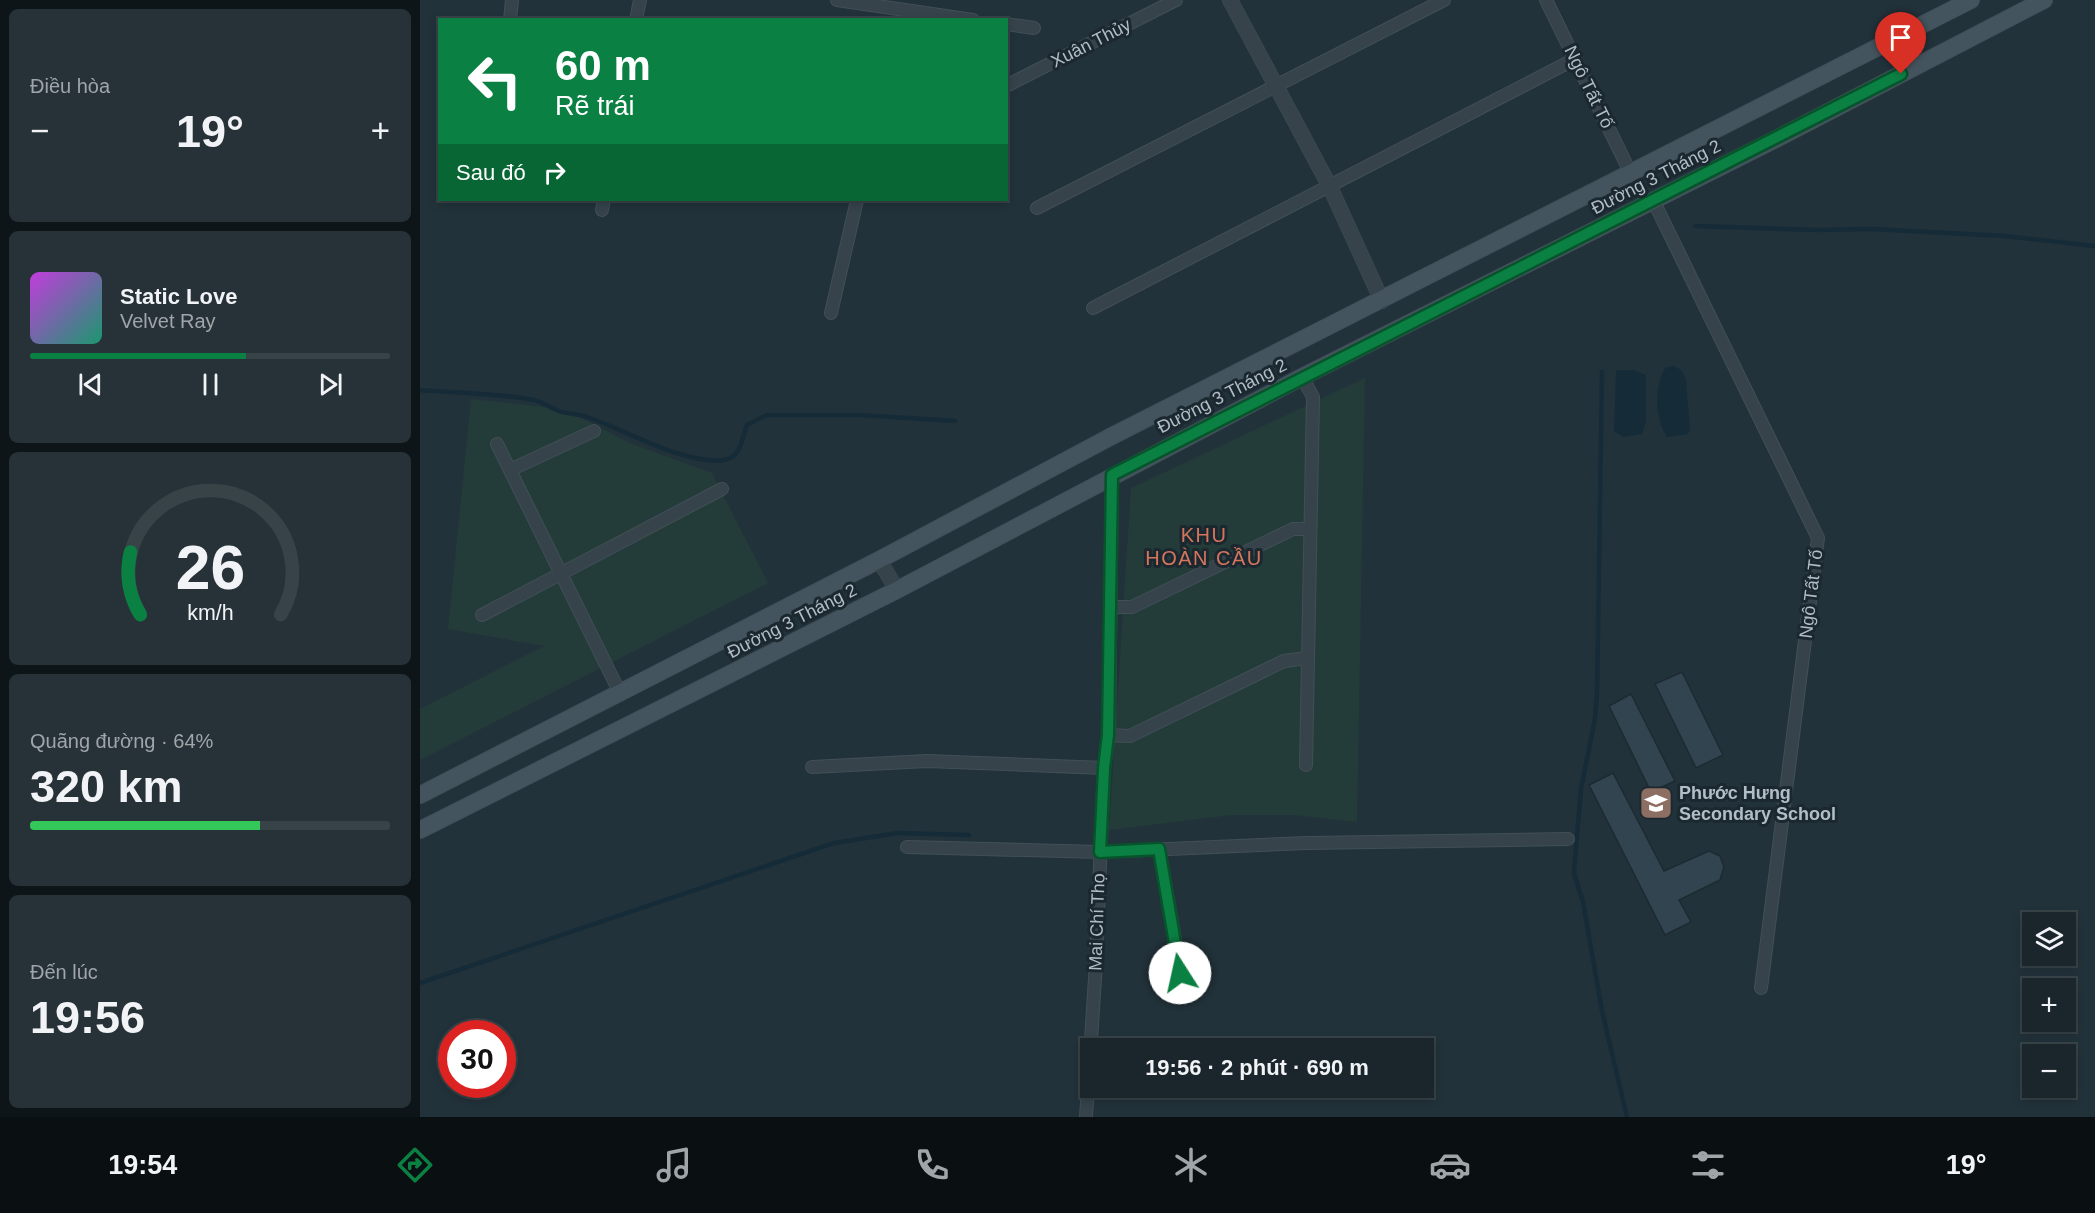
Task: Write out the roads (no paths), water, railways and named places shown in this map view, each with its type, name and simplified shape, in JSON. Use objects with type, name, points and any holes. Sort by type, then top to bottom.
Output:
[{"type":"main road","name":"Đường 3 Tháng 2","points":[[420,795],[879,560],[1112,436],[1382,301],[1971,0]]},
{"type":"main road","name":"Đường 3 Tháng 2","points":[[420,830],[897,590],[1302,377],[2044,0]]},
{"type":"street","points":[[510,18],[512,0]]},
{"type":"street","points":[[636,18],[640,0]]},
{"type":"street","points":[[837,0],[900,14],[948,18]]},
{"type":"street","name":"Xuân Thủy","points":[[1008,85],[1176,0]]},
{"type":"street","points":[[1230,0],[1330,187],[1382,301]]},
{"type":"street","points":[[1036,208],[1444,0]]},
{"type":"street","name":"Ngô Tất Tố","points":[[1546,0],[1631,174]]},
{"type":"street","points":[[1008,24],[1034,28]]},
{"type":"street","points":[[1093,308],[1575,59]]},
{"type":"street","name":"Ngô Tất Tố","points":[[1653,200],[1818,538],[1761,988]]},
{"type":"street","points":[[831,313],[857,201]]},
{"type":"street","points":[[1302,377],[1313,397],[1306,658],[1306,765]]},
{"type":"street","points":[[510,470],[594,431]]},
{"type":"street","points":[[497,444],[620,693]]},
{"type":"street","name":"Mai Chí Thọ","points":[[1086,1117],[1096,963],[1104,768],[1108,735],[1112,475]]},
{"type":"street","points":[[482,615],[722,489]]},
{"type":"street","points":[[1111,607],[1132,607],[1293,529],[1309,529]]},
{"type":"street","points":[[879,560],[897,590]]},
{"type":"street","points":[[1108,735],[1130,736],[1284,661],[1306,658]]},
{"type":"street","points":[[812,767],[927,761],[1104,768]]},
{"type":"street","points":[[907,847],[1100,852],[1307,843],[1568,839]]},
{"type":"street","points":[[1159,849],[1180,973]]},
{"type":"water","points":[[1675,366],[1682,371],[1686,379],[1690,429],[1688,434],[1667,437],[1660,421],[1657,393],[1666,367]]},
{"type":"water","points":[[1616,370],[1634,370],[1646,375],[1646,421],[1642,434],[1623,437],[1614,431]]},
{"type":"waterway","points":[[1695,226],[1815,230],[1872,229],[2004,236],[2095,246]]},
{"type":"waterway","points":[[1602,372],[1597,694],[1595,719],[1581,789],[1574,873],[1583,902],[1602,1011],[1627,1117]]},
{"type":"waterway","points":[[420,390],[534,400],[559,411],[590,418],[656,446],[709,460],[724,460],[734,455],[740,447],[747,425],[767,415],[859,415],[955,421]]},
{"type":"waterway","points":[[420,983],[834,843],[898,833],[969,835]]},
{"type":"place","name":"Phước Hưng Secondary School","points":[[1656,803]]},
{"type":"district","name":"KHU HOÀN CẦU","points":[[1204,546]]}]
